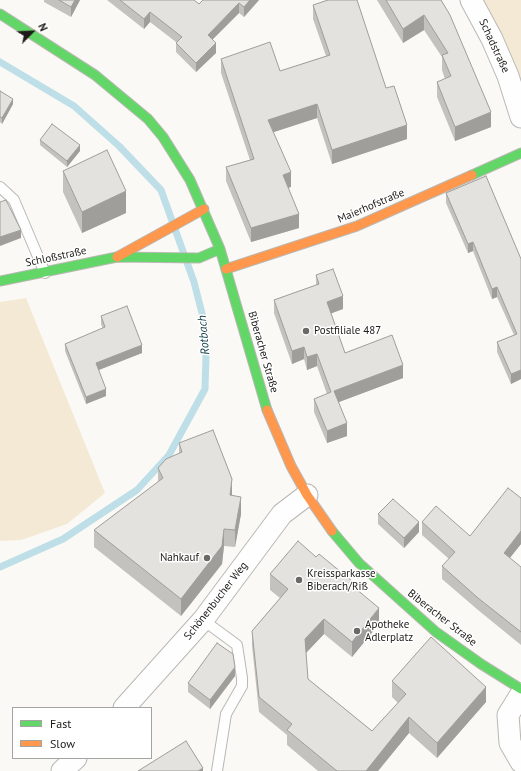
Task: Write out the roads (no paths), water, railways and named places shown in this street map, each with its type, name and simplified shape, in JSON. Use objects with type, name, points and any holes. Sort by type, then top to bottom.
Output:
[{"type":"street","name":"Schadstraße","points":[[471,0],[492,39],[508,76],[521,117]]},
{"type":"street","name":"Biberacher Straße","points":[[0,14],[95,75],[148,119],[181,164],[204,209],[220,249],[268,413],[291,466],[307,495],[329,528],[359,563],[386,589],[436,632],[481,664],[521,689]]},
{"type":"street","name":"Maierhofstraße","points":[[226,270],[357,226],[521,153]]},
{"type":"street","name":"Schloßstraße","points":[[117,257],[184,218],[204,209]]},
{"type":"street","name":"Schloßstraße","points":[[0,281],[45,273],[117,257],[199,258],[220,249]]},
{"type":"street","name":"Schönenbucher Weg","points":[[125,707],[203,620],[282,514],[307,495]]},
{"type":"street","points":[[521,694],[508,715],[510,743],[521,762]]},
{"type":"street","points":[[62,771],[75,759]]},
{"type":"lane","points":[[0,187],[14,200],[45,273]]},
{"type":"lane","points":[[203,620],[237,645],[242,678],[242,686],[226,714],[217,771]]},
{"type":"waterway","name":"Rotbach","points":[[0,62],[74,106],[119,146],[161,190],[194,282],[204,321],[206,355],[205,389],[169,455],[137,490],[63,539],[0,567]]},
{"type":"place","name":"Postfiliale 487","points":[[306,331]]},
{"type":"place","name":"Nahkauf","points":[[207,558]]},
{"type":"place","name":"Kreissparkasse Biberach/Riß","points":[[299,580]]},
{"type":"place","name":"Apotheke Adlerplatz","points":[[357,631]]}]
